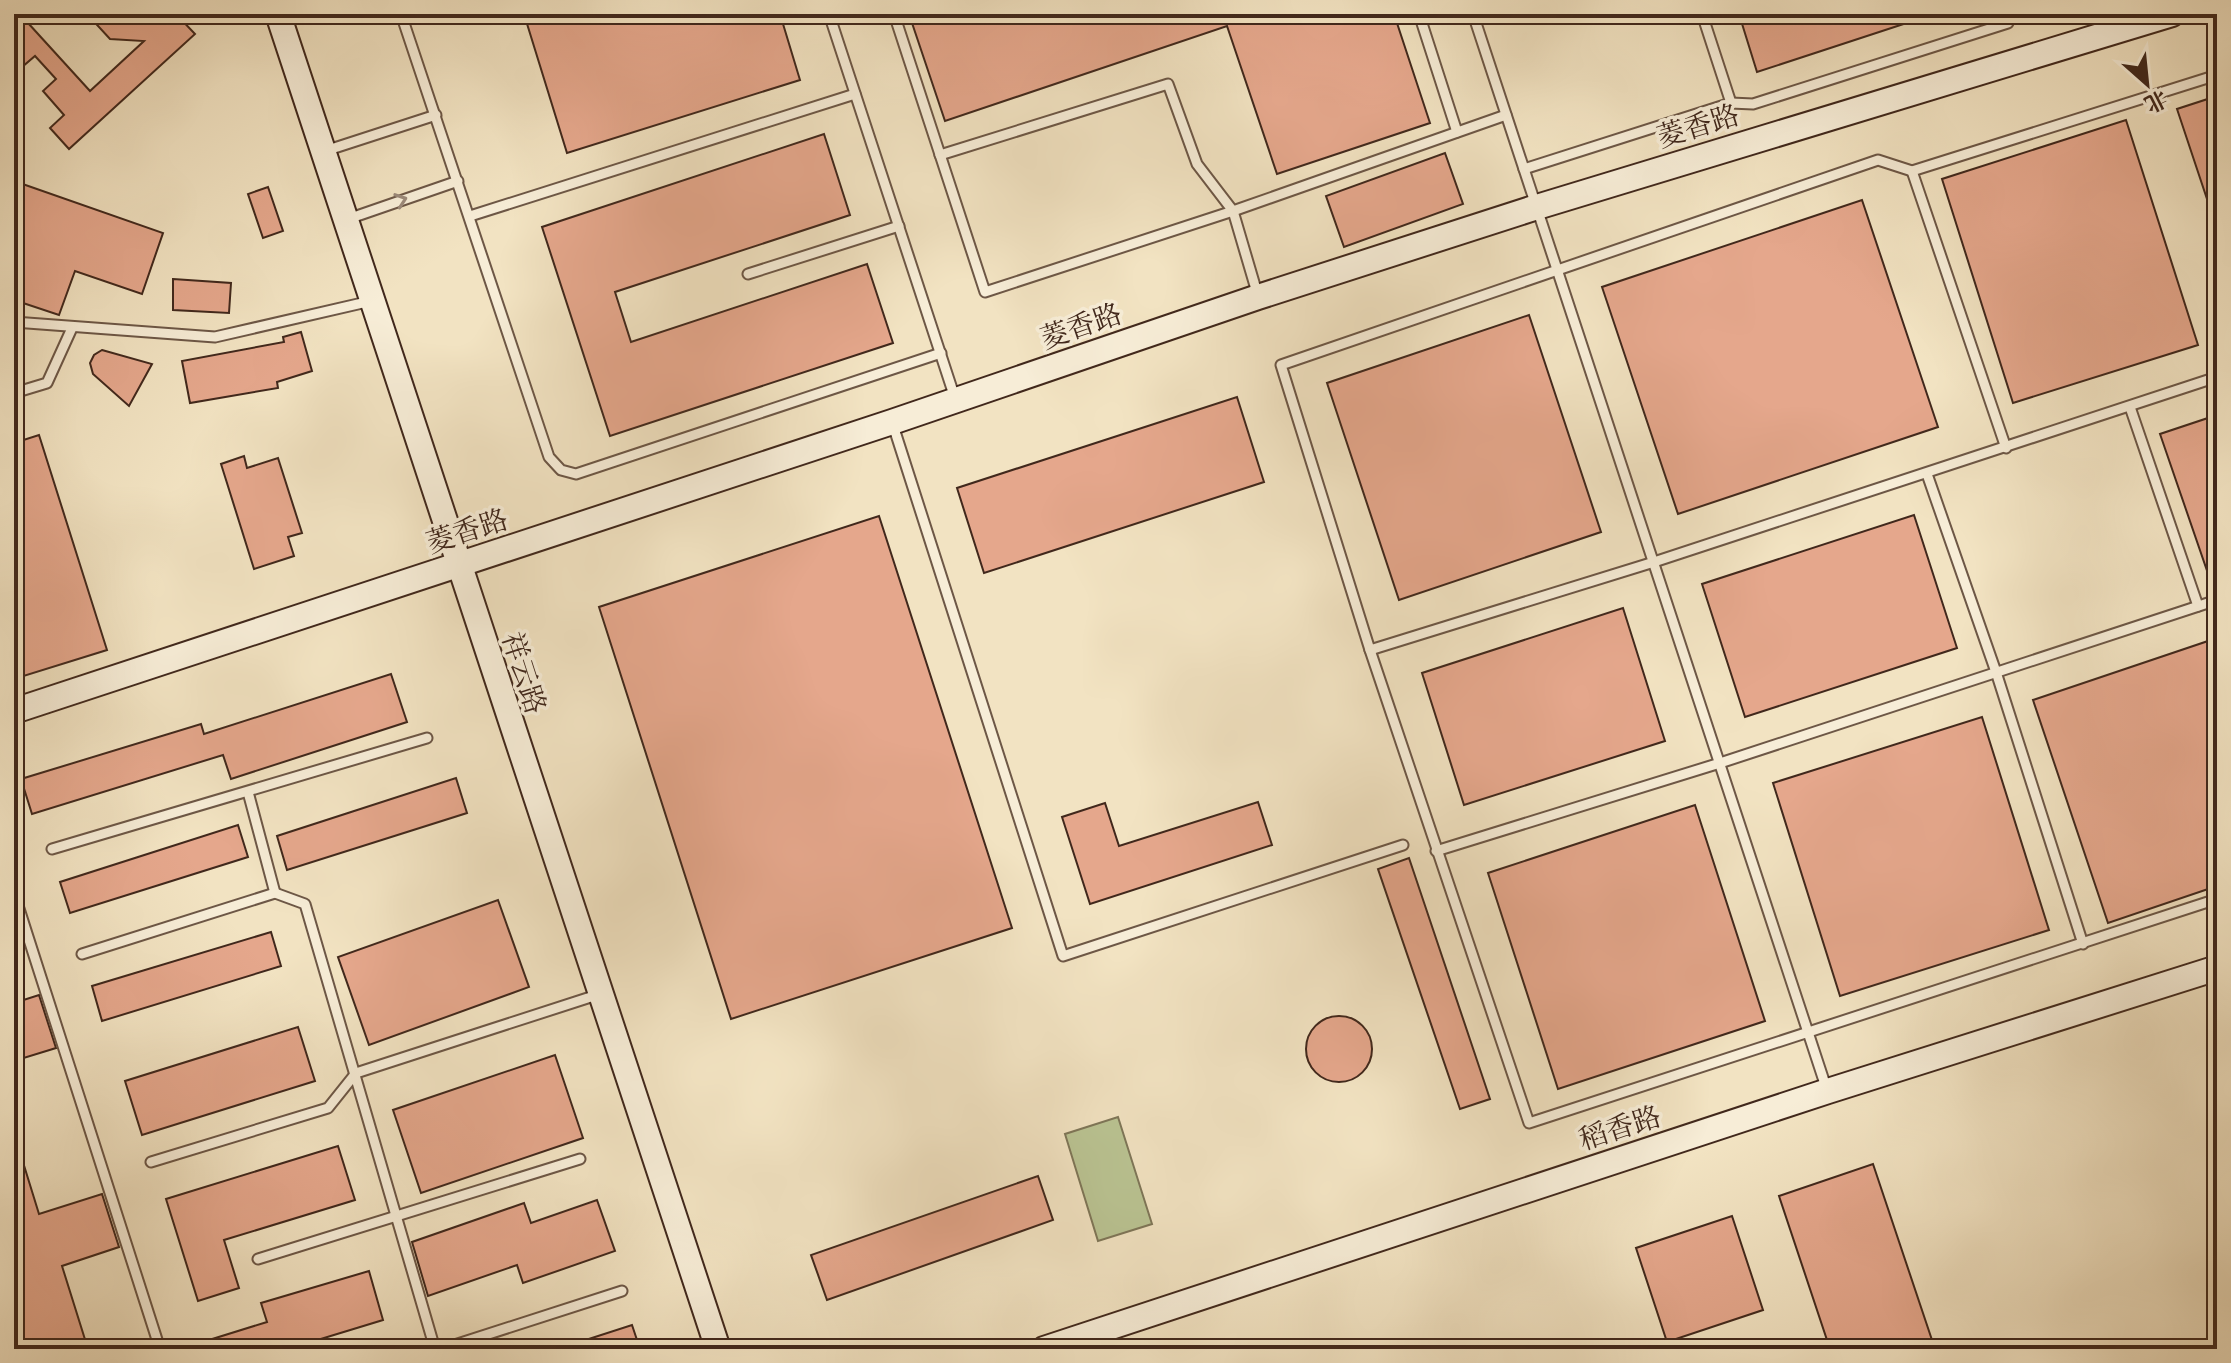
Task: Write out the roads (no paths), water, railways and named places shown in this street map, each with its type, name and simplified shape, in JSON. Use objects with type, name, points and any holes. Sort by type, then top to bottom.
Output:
[{"type":"street","name":"祥云路","points":[[278,14],[457,566],[718,1349]]},
{"type":"street","name":"菱香路","points":[[14,711],[892,422],[1258,297],[1537,207],[2172,14]]},
{"type":"street","name":"稻香路","points":[[1044,1349],[1828,1091],[2217,968]]},
{"type":"lane","points":[[401,14],[549,457],[561,470],[576,474],[941,353]]},
{"type":"lane","points":[[829,14],[955,400]]},
{"type":"lane","points":[[894,14],[985,292],[1233,211],[1506,115]]},
{"type":"lane","points":[[1419,14],[1457,132]]},
{"type":"lane","points":[[1473,14],[1828,1091]]},
{"type":"lane","points":[[1702,14],[1731,103]]},
{"type":"lane","points":[[1524,169],[1731,103],[1753,104],[2008,23],[2005,14]]},
{"type":"lane","points":[[2217,75],[1912,171],[1878,160],[1281,365],[1370,650],[1529,1123],[2217,899]]},
{"type":"lane","points":[[940,155],[1168,84],[1197,164],[1233,211],[1258,297]]},
{"type":"lane","points":[[470,216],[855,94]]},
{"type":"lane","points":[[322,151],[436,115]]},
{"type":"lane","points":[[1912,171],[2006,448]]},
{"type":"lane","points":[[345,220],[458,181]]},
{"type":"lane","points":[[748,274],[899,226]]},
{"type":"lane","points":[[14,322],[215,337],[371,301]]},
{"type":"lane","points":[[14,393],[47,383],[72,328]]},
{"type":"lane","points":[[1370,650],[1654,562],[2217,377]]},
{"type":"lane","points":[[2130,407],[2198,606]]},
{"type":"lane","points":[[892,422],[1063,956],[1403,845]]},
{"type":"lane","points":[[1927,474],[1996,672],[2083,944]]},
{"type":"lane","points":[[1436,851],[1720,763],[2217,600]]},
{"type":"lane","points":[[52,849],[427,738]]},
{"type":"lane","points":[[248,792],[275,893]]},
{"type":"lane","points":[[14,893],[160,1349]]},
{"type":"lane","points":[[82,954],[275,893],[305,904],[435,1349]]},
{"type":"lane","points":[[151,1162],[328,1108],[356,1073],[600,994]]},
{"type":"lane","points":[[258,1259],[580,1159]]},
{"type":"lane","points":[[442,1349],[622,1291]]}]
